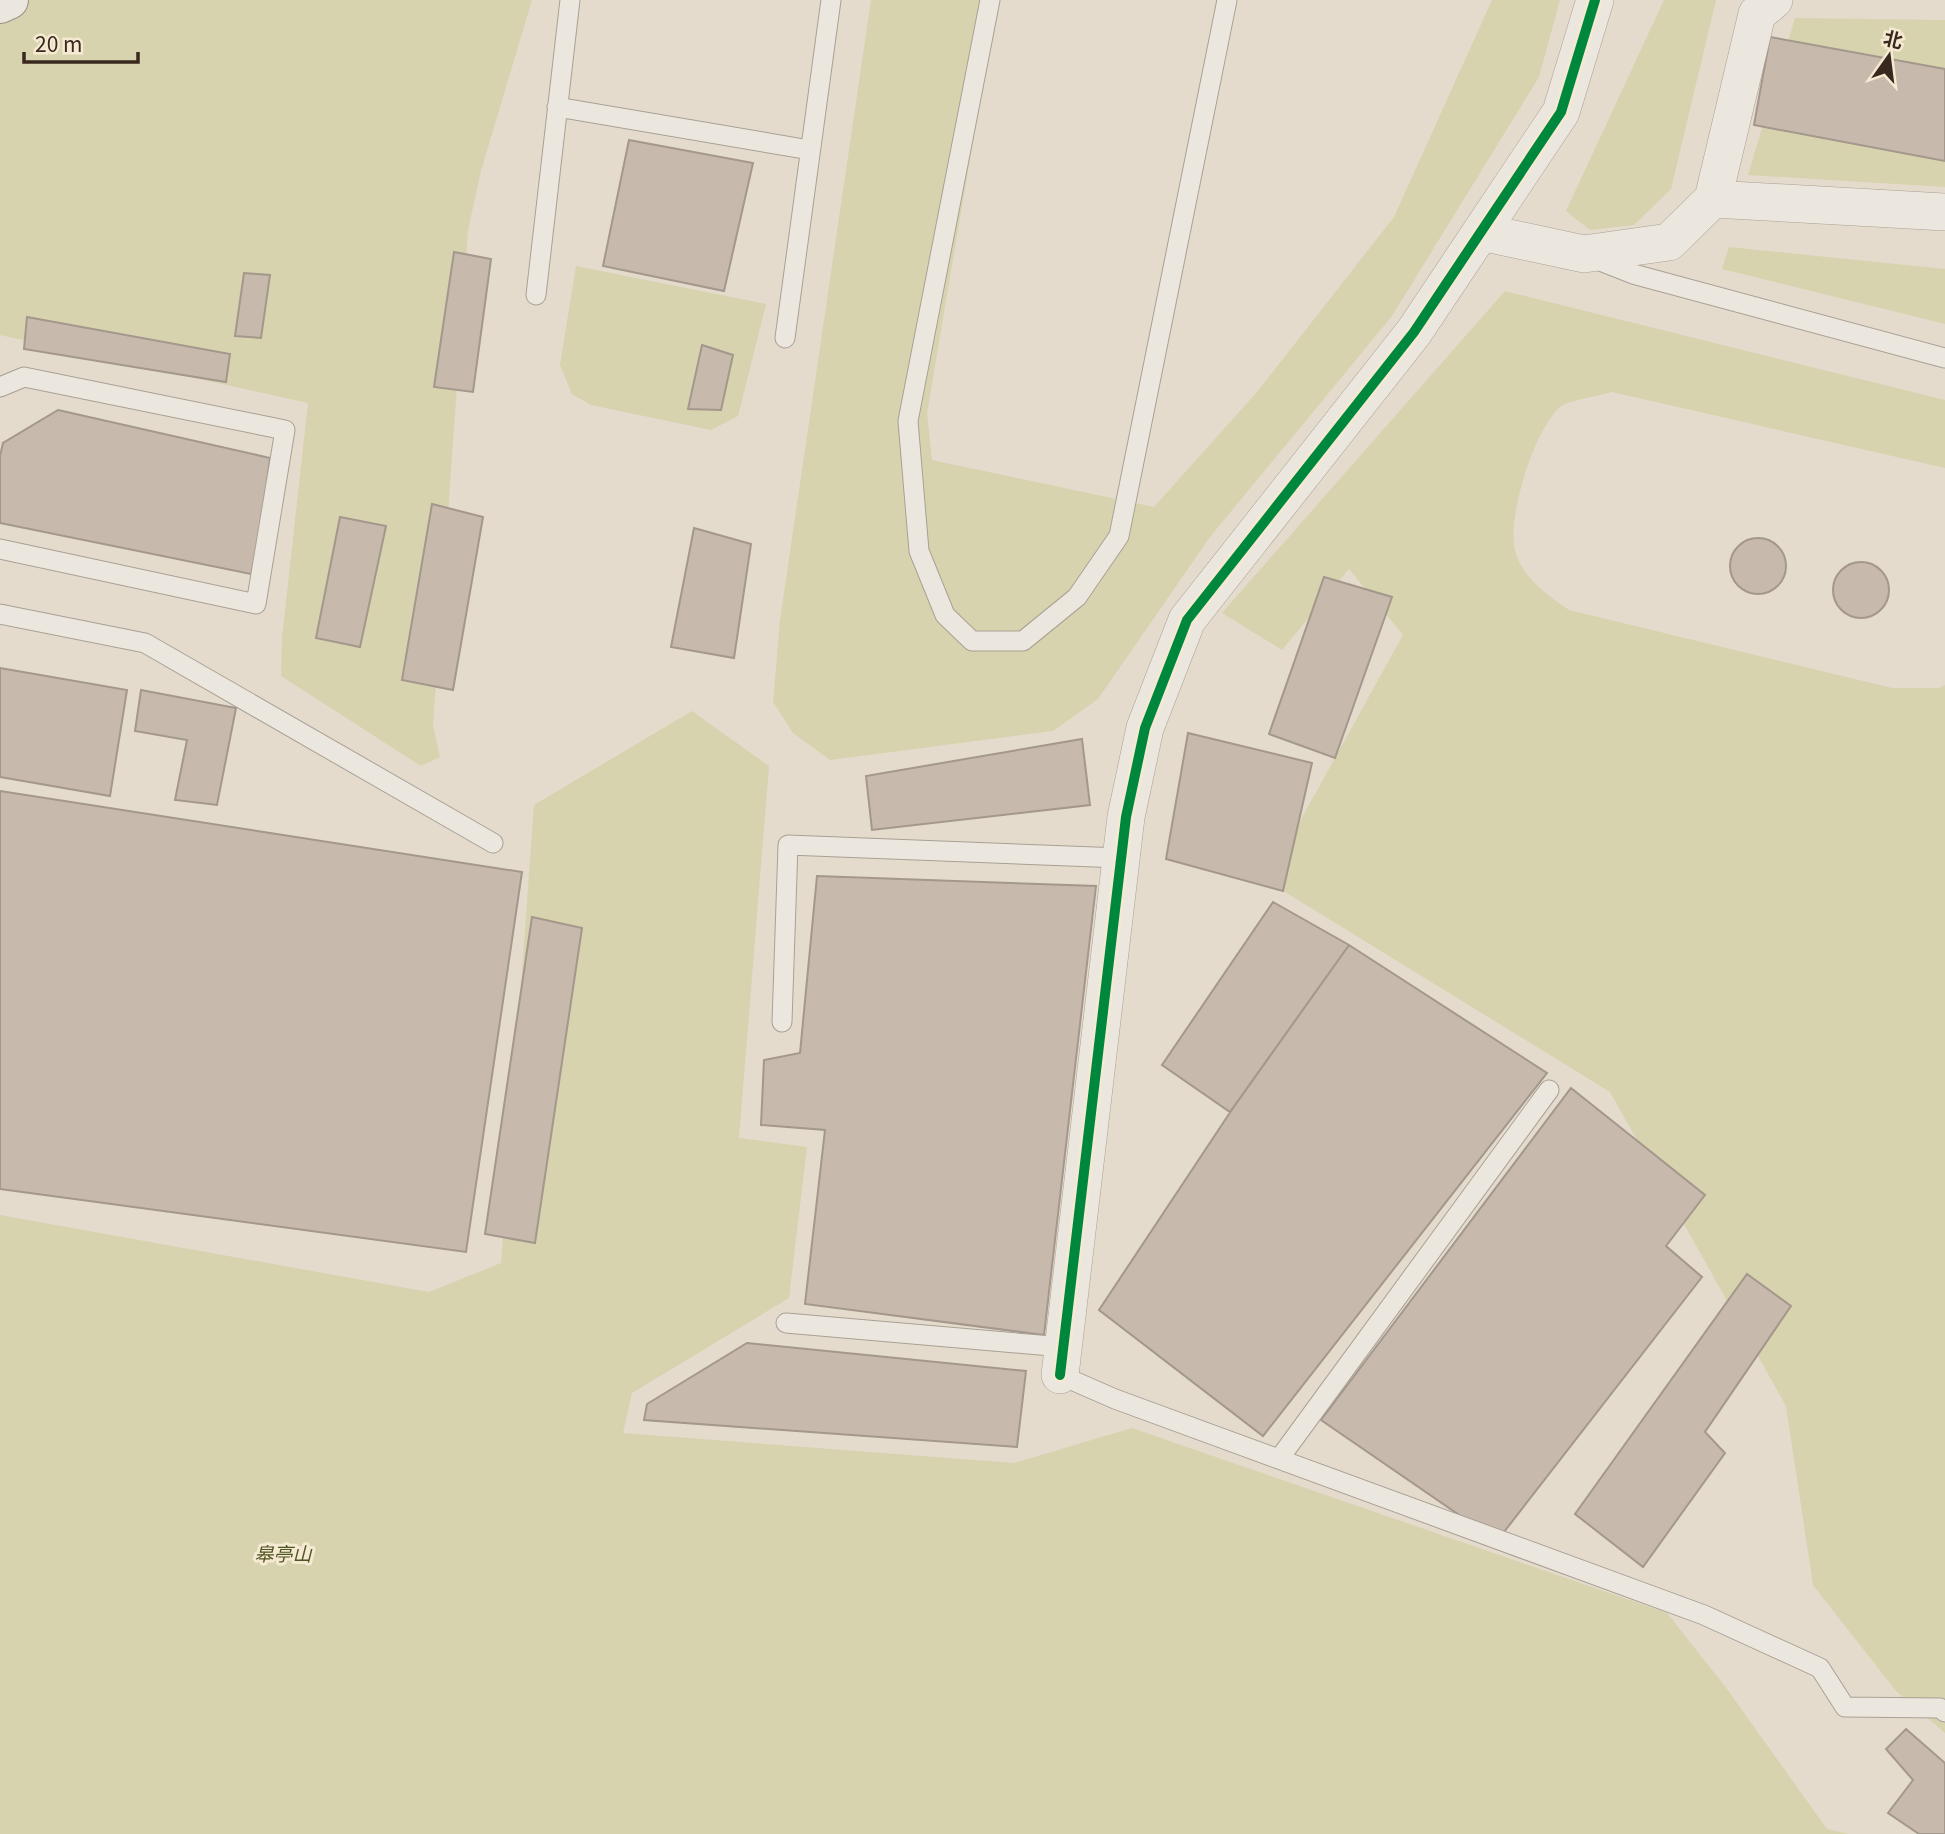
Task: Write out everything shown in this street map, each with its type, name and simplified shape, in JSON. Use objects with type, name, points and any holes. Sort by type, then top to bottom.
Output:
[{"type":"main road","points":[[0,4],[9,0]]},
{"type":"street","points":[[1062,1361],[1126,817],[1145,728],[1187,620],[1414,332],[1481,232],[1560,111],[1595,0]]},
{"type":"street","points":[[1481,232],[1584,254],[1669,242],[1713,199],[1756,15],[1774,0]]},
{"type":"street","points":[[1713,199],[1945,212]]},
{"type":"lane","points":[[536,295],[570,0]]},
{"type":"lane","points":[[785,338],[831,0]]},
{"type":"lane","points":[[990,0],[908,421],[919,551],[945,615],[972,641],[1023,641],[1077,597],[1119,536],[1227,0]]},
{"type":"lane","points":[[557,107],[810,150]]},
{"type":"lane","points":[[1584,254],[1633,274],[1945,358]]},
{"type":"lane","points":[[0,387],[24,377],[285,430],[256,604],[0,549]]},
{"type":"lane","points":[[0,614],[145,643],[493,843]]},
{"type":"lane","points":[[782,1022],[788,845],[1121,858]]},
{"type":"lane","points":[[1279,1458],[1549,1090]]},
{"type":"lane","points":[[786,1323],[1062,1361],[1115,1399],[1704,1615],[1820,1668],[1845,1707],[1940,1708],[1945,1712]]},
{"type":"green space","points":[[0,0],[532,0],[481,171],[468,230],[433,725],[440,757],[421,766],[281,676],[282,638],[308,403],[0,335]]},
{"type":"green space","points":[[871,0],[997,0],[927,413],[932,460],[1154,507],[1257,392],[1394,217],[1492,0],[1560,0],[1539,77],[1392,316],[1210,537],[1098,699],[1053,731],[830,760],[793,733],[773,702],[780,620]]},
{"type":"green space","points":[[1664,0],[1716,0],[1671,189],[1634,225],[1590,230],[1566,211]]},
{"type":"green space","points":[[1795,18],[1945,20],[1945,187],[1748,175]]},
{"type":"green space","points":[[1729,247],[1945,269],[1945,324],[1722,269]]},
{"type":"green space","points":[[576,266],[766,304],[738,416],[711,430],[591,405],[572,394],[560,365]]},
{"type":"green space","points":[[1505,291],[1945,400],[1945,468],[1612,392],[1570,402],[1560,407],[1550,418],[1531,456],[1518,502],[1514,543],[1521,566],[1533,581],[1569,610],[1892,688],[1939,688],[1945,685],[1945,1733],[1896,1691],[1813,1585],[1786,1406],[1610,1092],[1267,881],[1403,635],[1349,569],[1282,650],[1222,613]]},
{"type":"green space","name":"皋亭山","points":[[692,711],[769,766],[739,1138],[807,1147],[789,1298],[632,1393],[623,1433],[1014,1463],[1132,1428],[1667,1613],[1724,1685],[1827,1829],[1849,1834],[0,1834],[0,1215],[429,1292],[501,1263],[534,805]]},
{"type":"building","points":[[1770,37],[1945,69],[1945,161],[1754,125]]},
{"type":"building","points":[[629,140],[753,163],[724,291],[603,266]]},
{"type":"building","points":[[454,252],[491,259],[473,392],[434,387]]},
{"type":"building","points":[[244,273],[270,275],[261,338],[235,336]]},
{"type":"building","points":[[27,317],[230,354],[226,382],[24,349]]},
{"type":"building","points":[[702,345],[733,355],[721,410],[688,409]]},
{"type":"building","points":[[58,410],[270,458],[256,575],[0,523],[0,456],[3,443]]},
{"type":"building","points":[[432,504],[483,517],[453,690],[402,680]]},
{"type":"building","points":[[340,517],[386,526],[360,647],[316,638]]},
{"type":"building","points":[[694,528],[751,544],[734,658],[671,647]]},
{"type":"building","points":[[1752,538],[1764,538],[1774,542],[1782,550],[1786,566],[1782,582],[1774,590],[1764,594],[1752,594],[1742,590],[1734,582],[1730,572],[1730,560],[1734,550],[1742,542]]},
{"type":"building","points":[[1855,562],[1867,562],[1877,566],[1885,574],[1889,590],[1885,606],[1877,614],[1867,618],[1855,618],[1845,614],[1837,606],[1833,596],[1833,584],[1837,574],[1845,566]]},
{"type":"building","points":[[1324,577],[1392,597],[1335,758],[1269,734]]},
{"type":"building","points":[[0,668],[127,690],[110,796],[0,777]]},
{"type":"building","points":[[141,690],[236,708],[217,805],[175,800],[187,740],[135,731]]},
{"type":"building","points":[[1188,733],[1312,763],[1283,891],[1166,859]]},
{"type":"building","points":[[1082,739],[1090,805],[872,830],[866,776]]},
{"type":"building","points":[[0,791],[522,872],[466,1252],[0,1189]]},
{"type":"building","points":[[817,876],[1096,886],[1044,1335],[805,1304],[825,1130],[761,1125],[764,1060],[800,1053]]},
{"type":"building","points":[[1273,902],[1349,945],[1230,1112],[1162,1065]]},
{"type":"building","points":[[532,917],[582,928],[535,1243],[485,1234]]},
{"type":"building","points":[[1349,945],[1547,1073],[1263,1436],[1099,1310],[1231,1111]]},
{"type":"building","points":[[1571,1088],[1705,1195],[1666,1246],[1702,1277],[1497,1541],[1321,1420]]},
{"type":"building","points":[[1747,1274],[1791,1306],[1705,1432],[1725,1453],[1643,1567],[1575,1514]]},
{"type":"building","points":[[747,1343],[1026,1371],[1017,1447],[644,1420],[647,1404]]},
{"type":"building","points":[[1906,1729],[1945,1763],[1945,1834],[1919,1834],[1888,1813],[1913,1780],[1886,1749]]},
{"type":"cycle path","points":[[1060,1375],[1126,817],[1145,728],[1187,620],[1414,332],[1561,112],[1595,0]]}]
